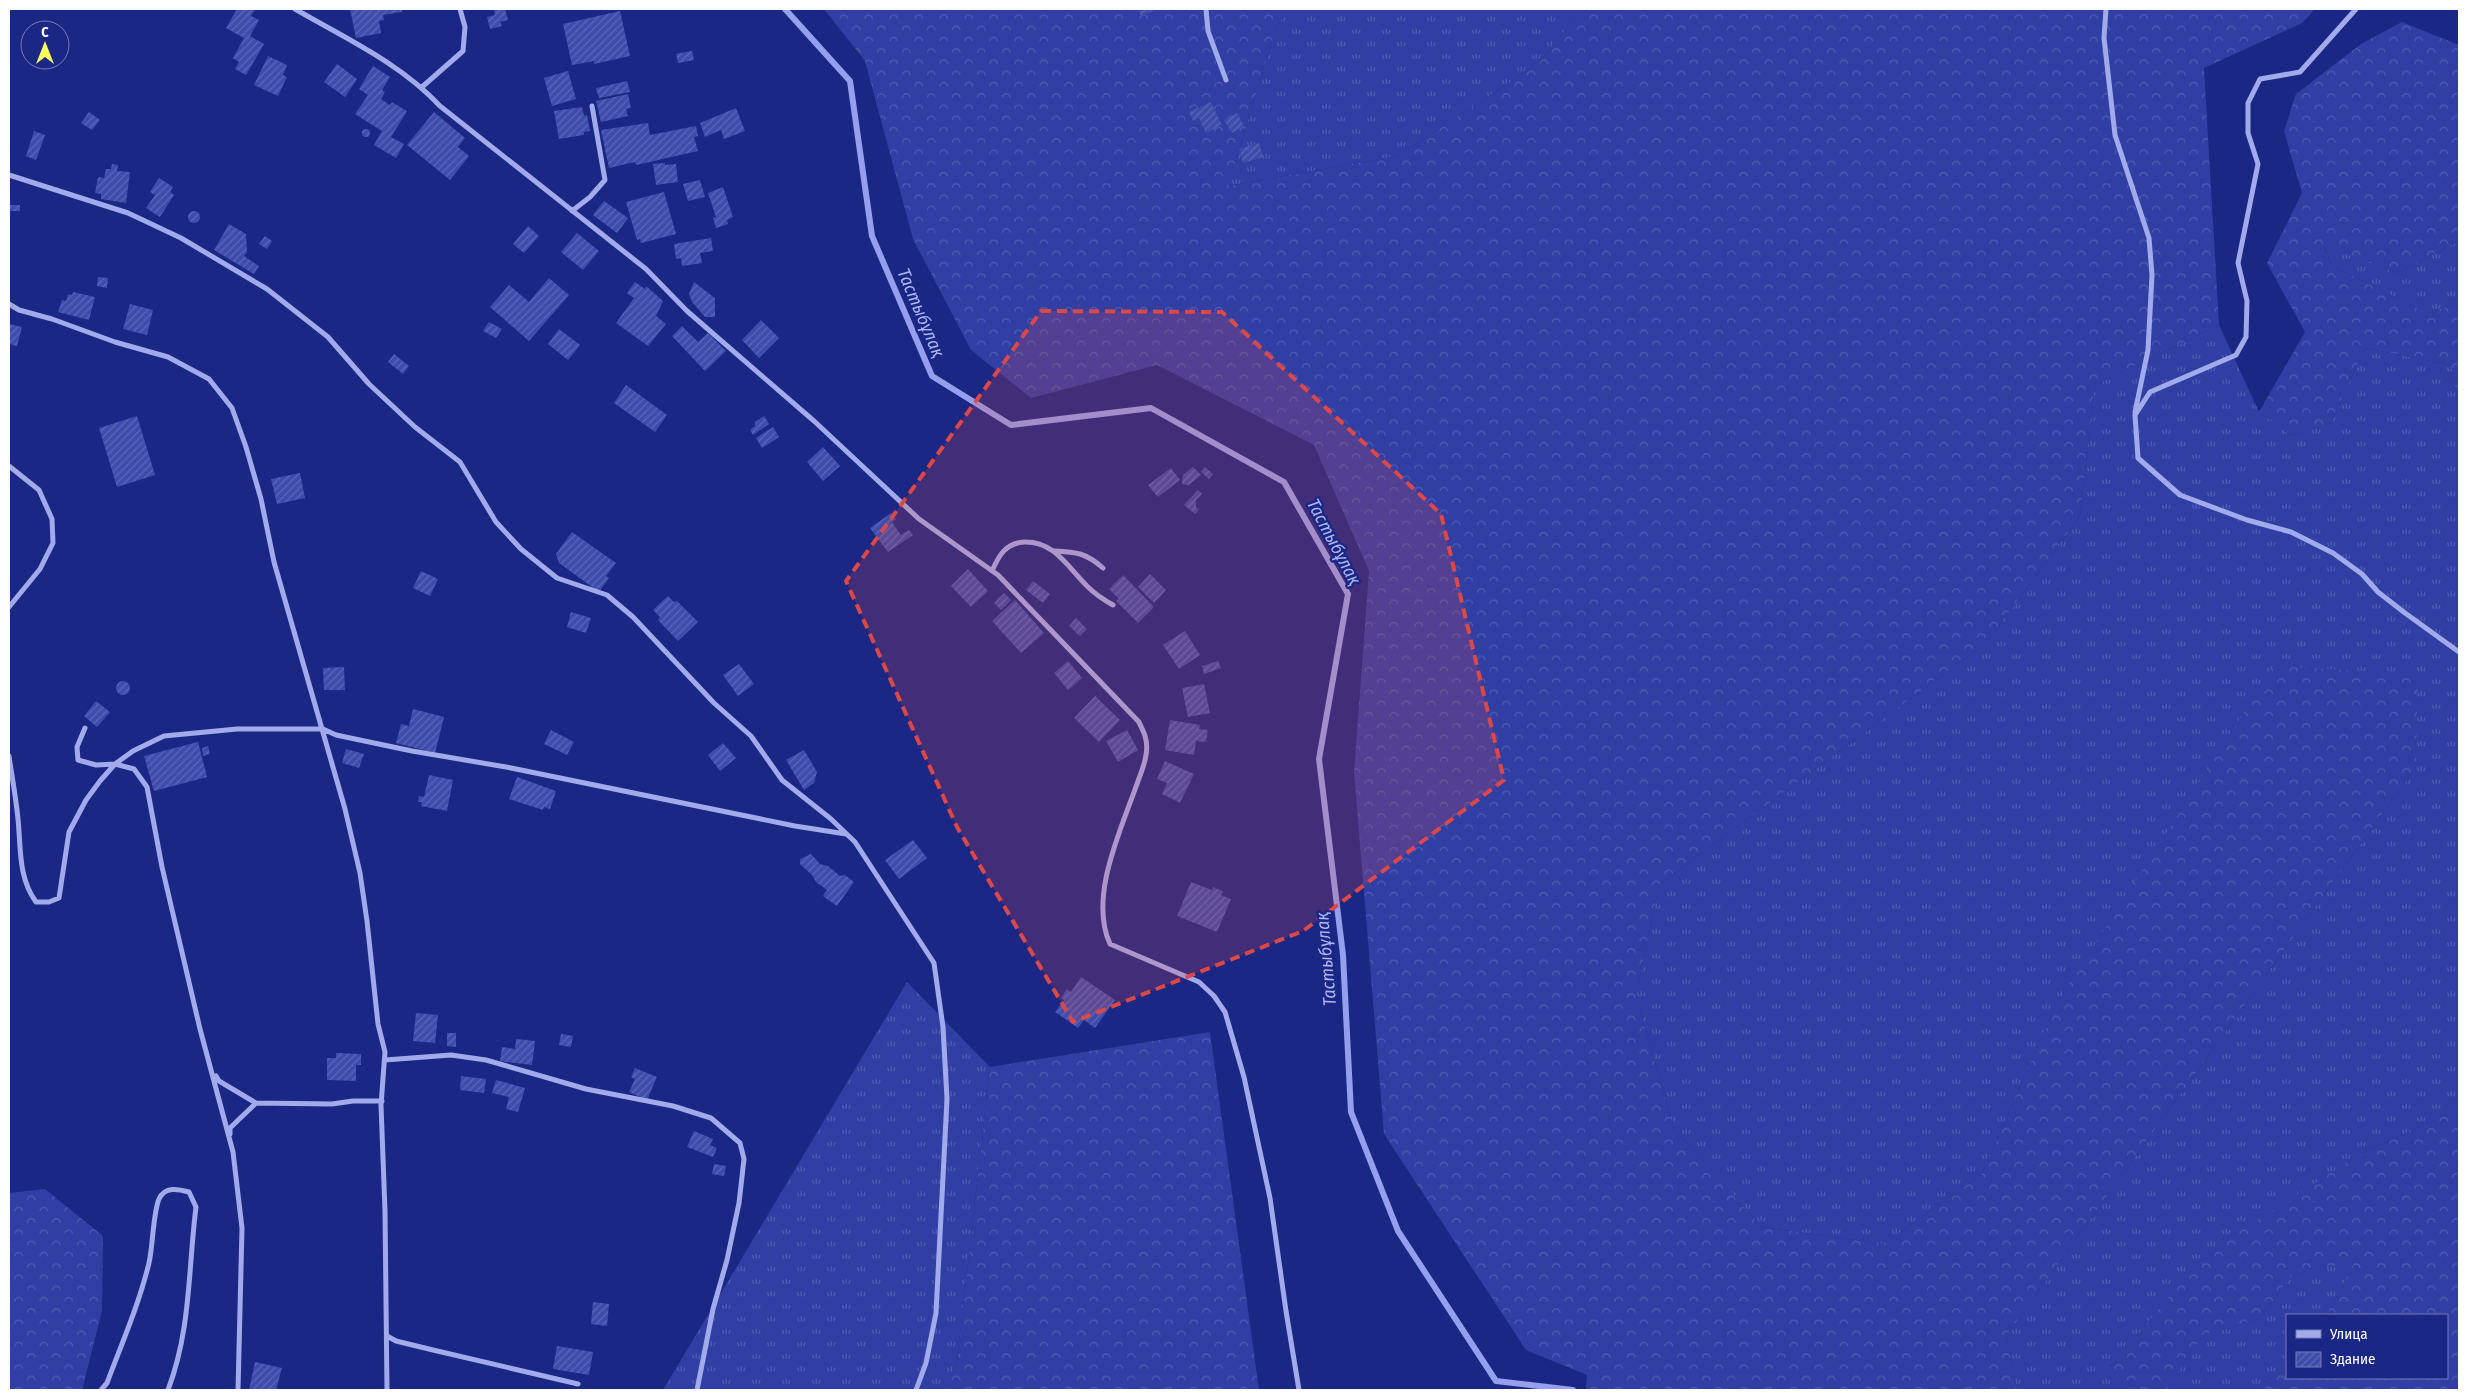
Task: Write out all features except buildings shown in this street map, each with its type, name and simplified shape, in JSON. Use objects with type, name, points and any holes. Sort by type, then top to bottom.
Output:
[{"type":"street","points":[[297,9],[389,63],[422,87],[440,106],[646,270],[687,311],[814,421],[919,520],[992,571],[1139,722],[1146,737],[1145,765],[1121,827],[1104,885],[1104,930],[1110,944],[1199,982],[1214,996],[1225,1012],[1244,1077],[1270,1198],[1299,1390]]},
{"type":"street","points":[[422,87],[463,51],[465,27],[460,9]]},
{"type":"street","points":[[1206,9],[1208,31],[1226,80]]},
{"type":"street","points":[[2106,9],[2104,38],[2115,135],[2148,238],[2152,275],[2148,350],[2135,415],[2138,458],[2180,495],[2247,520],[2291,532],[2333,553],[2362,574],[2378,592],[2459,652]]},
{"type":"street","points":[[2135,415],[2150,392],[2236,356],[2246,337],[2247,301],[2238,263],[2258,164],[2248,133],[2248,103],[2260,79],[2300,72],[2356,9]]},
{"type":"street","points":[[572,211],[590,197],[605,180],[592,106]]},
{"type":"street","points":[[9,175],[128,214],[181,238],[267,289],[328,337],[369,384],[415,427],[460,462],[496,522],[521,550],[557,578],[606,595],[633,617],[714,703],[751,736],[782,780],[847,834],[865,856],[934,963],[944,1027],[947,1117],[936,1313],[926,1363],[916,1390]]},
{"type":"street","points":[[9,304],[19,310],[52,319],[115,342],[168,357],[209,379],[232,408],[261,498],[274,562],[323,729],[360,873],[368,921],[378,1024],[386,1052],[382,1101],[387,1390]]},
{"type":"street","points":[[9,466],[39,490],[52,519],[53,543],[40,569],[9,607]]},
{"type":"street","points":[[992,571],[1000,553],[1014,543],[1037,542],[1054,550],[1077,552],[1090,557],[1103,568]]},
{"type":"street","points":[[1054,550],[1087,586],[1113,605]]},
{"type":"street","points":[[85,728],[77,747],[78,760],[96,765],[115,764],[134,769],[147,787],[164,876],[230,1139],[242,1228],[238,1390]]},
{"type":"street","points":[[9,756],[18,818],[21,868],[28,891],[36,902],[49,902],[59,898],[69,832],[86,800],[115,764],[133,751],[164,736],[237,729],[323,729],[336,735],[412,751],[515,769],[795,826],[847,834]]},
{"type":"street","points":[[386,1060],[451,1055],[486,1060],[586,1090],[673,1106],[711,1118],[740,1143],[744,1159],[739,1202],[727,1260],[713,1309],[697,1390]]},
{"type":"street","points":[[212,1070],[219,1081],[256,1103],[332,1104],[354,1101],[382,1101]]},
{"type":"street","points":[[230,1139],[230,1128],[256,1103]]},
{"type":"street","points":[[101,1390],[107,1383],[142,1288],[149,1262],[159,1198],[166,1190],[177,1188],[189,1192],[196,1207],[186,1323],[175,1372],[168,1390]]},
{"type":"street","points":[[387,1336],[423,1348],[578,1384]]},
{"type":"highlighted area","points":[[1041,311],[1222,312],[1441,514],[1504,780],[1303,931],[1073,1022],[957,827],[846,581]]},
{"type":"green space","points":[[824,9],[1288,9],[1276,28],[1228,186],[1397,156],[1538,64],[1582,9],[2315,9],[2302,23],[2204,68],[2219,325],[2095,385],[2080,516],[1987,642],[1659,885],[1636,996],[1674,1129],[1762,1227],[1884,1244],[1982,1174],[2055,1006],[2274,666],[2418,674],[2416,767],[2007,1335],[2017,1390],[1586,1390],[1587,1375],[1526,1350],[1384,1134],[1354,772],[1369,571],[1314,445],[1157,365],[1031,398],[971,350],[913,239],[865,61]]},
{"type":"green space","points":[[1288,9],[1582,9],[1538,64],[1397,156],[1228,186],[1276,28]]},
{"type":"green space","points":[[2402,22],[2459,45],[2459,241],[2397,273],[2324,246],[2332,266],[2428,313],[2459,303],[2459,406],[2451,365],[2365,348],[2330,424],[2290,435],[2259,412],[2305,332],[2267,263],[2302,193],[2284,131],[2296,94],[2361,44]]},
{"type":"green space","points":[[2459,241],[2459,303],[2428,313],[2332,266],[2324,245],[2397,273]]},
{"type":"green space","points":[[2219,325],[2259,412],[2290,435],[2330,424],[2365,348],[2451,365],[2459,406],[2459,1109],[2360,1154],[2110,1366],[2140,1390],[2017,1390],[2007,1335],[2416,767],[2055,1006],[1982,1174],[1884,1244],[1762,1227],[1674,1129],[1636,996],[1659,885],[1987,642],[2080,516],[2095,385]]},
{"type":"green space","points":[[907,982],[990,1067],[957,1361],[946,1390],[663,1390]]},
{"type":"green space","points":[[1210,1032],[1259,1390],[946,1390],[957,1361],[990,1067]]},
{"type":"green space","points":[[2459,1109],[2459,1390],[2248,1390],[2286,1371],[2286,1379],[2448,1379],[2448,1314],[2327,1314],[2355,1262],[2293,1274],[2259,1319],[2203,1335],[2166,1390],[2140,1390],[2110,1367],[2205,1254],[2360,1154]]},
{"type":"green space","points":[[45,1189],[103,1236],[102,1311],[82,1390],[9,1390],[9,1193]]},
{"type":"green space","points":[[2356,1261],[2327,1314],[2286,1314],[2286,1371],[2248,1390],[2166,1390],[2202,1335],[2259,1319],[2293,1274]]},
{"type":"waterway","name":"Тастыбұлақ","points":[[785,9],[850,81],[872,236],[932,376],[1011,425],[1151,408],[1284,482],[1348,594],[1319,759],[1343,955],[1351,1112],[1398,1231],[1496,1381],[1573,1390]]}]
